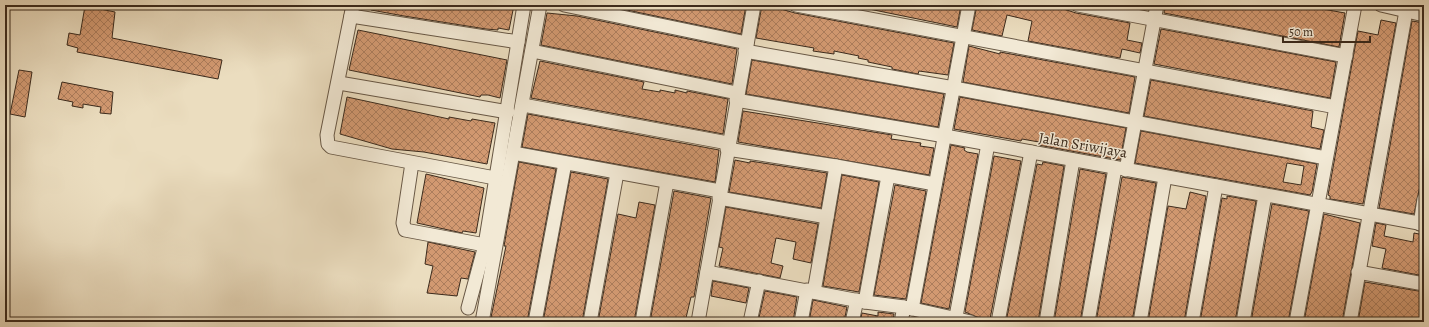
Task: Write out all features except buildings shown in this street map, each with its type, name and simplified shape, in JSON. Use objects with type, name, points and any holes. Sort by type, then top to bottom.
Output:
[{"type":"street","points":[[468,308],[485,245],[495,178],[508,112],[524,5]]},
{"type":"street","points":[[482,322],[523,105],[540,5]]},
{"type":"street","points":[[564,5],[746,47],[1326,158]]},
{"type":"street","points":[[698,322],[719,195],[754,5]]},
{"type":"street","points":[[796,5],[1336,107]]},
{"type":"street","points":[[901,322],[908,308],[935,184],[969,5]]},
{"type":"street","points":[[1078,5],[1346,56]]},
{"type":"street","points":[[1088,322],[1120,169],[1135,122],[1157,5]]},
{"type":"street","points":[[1296,322],[1355,5]]},
{"type":"street","points":[[1381,5],[1424,15]]},
{"type":"street","points":[[495,178],[331,147],[328,144],[327,135],[352,11],[518,42]]},
{"type":"street","points":[[1350,322],[1406,11]]},
{"type":"street","name":"Jalan Sriwijaya","points":[[532,51],[737,97],[1422,224]]},
{"type":"street","points":[[338,83],[508,112]]},
{"type":"street","points":[[523,105],[728,146],[935,184]]},
{"type":"street","points":[[955,321],[988,144]]},
{"type":"street","points":[[998,322],[1030,152]]},
{"type":"street","points":[[513,153],[667,182],[719,195],[827,217]]},
{"type":"street","points":[[1046,322],[1073,160]]},
{"type":"street","points":[[412,163],[403,223],[405,230],[485,245]]},
{"type":"street","points":[[534,322],[565,163]]},
{"type":"street","points":[[801,322],[810,291],[827,217],[836,166]]},
{"type":"street","points":[[590,322],[617,173]]},
{"type":"street","points":[[852,322],[861,301],[888,176]]},
{"type":"street","points":[[1140,322],[1165,177]]},
{"type":"street","points":[[642,322],[667,182]]},
{"type":"street","points":[[1192,322],[1216,186]]},
{"type":"street","points":[[1243,322],[1265,195]]},
{"type":"street","points":[[1422,224],[1424,199]]},
{"type":"street","points":[[707,272],[861,301],[908,308],[955,321],[971,322]]},
{"type":"street","points":[[1358,272],[1424,284]]},
{"type":"street","points":[[750,322],[758,281]]}]
